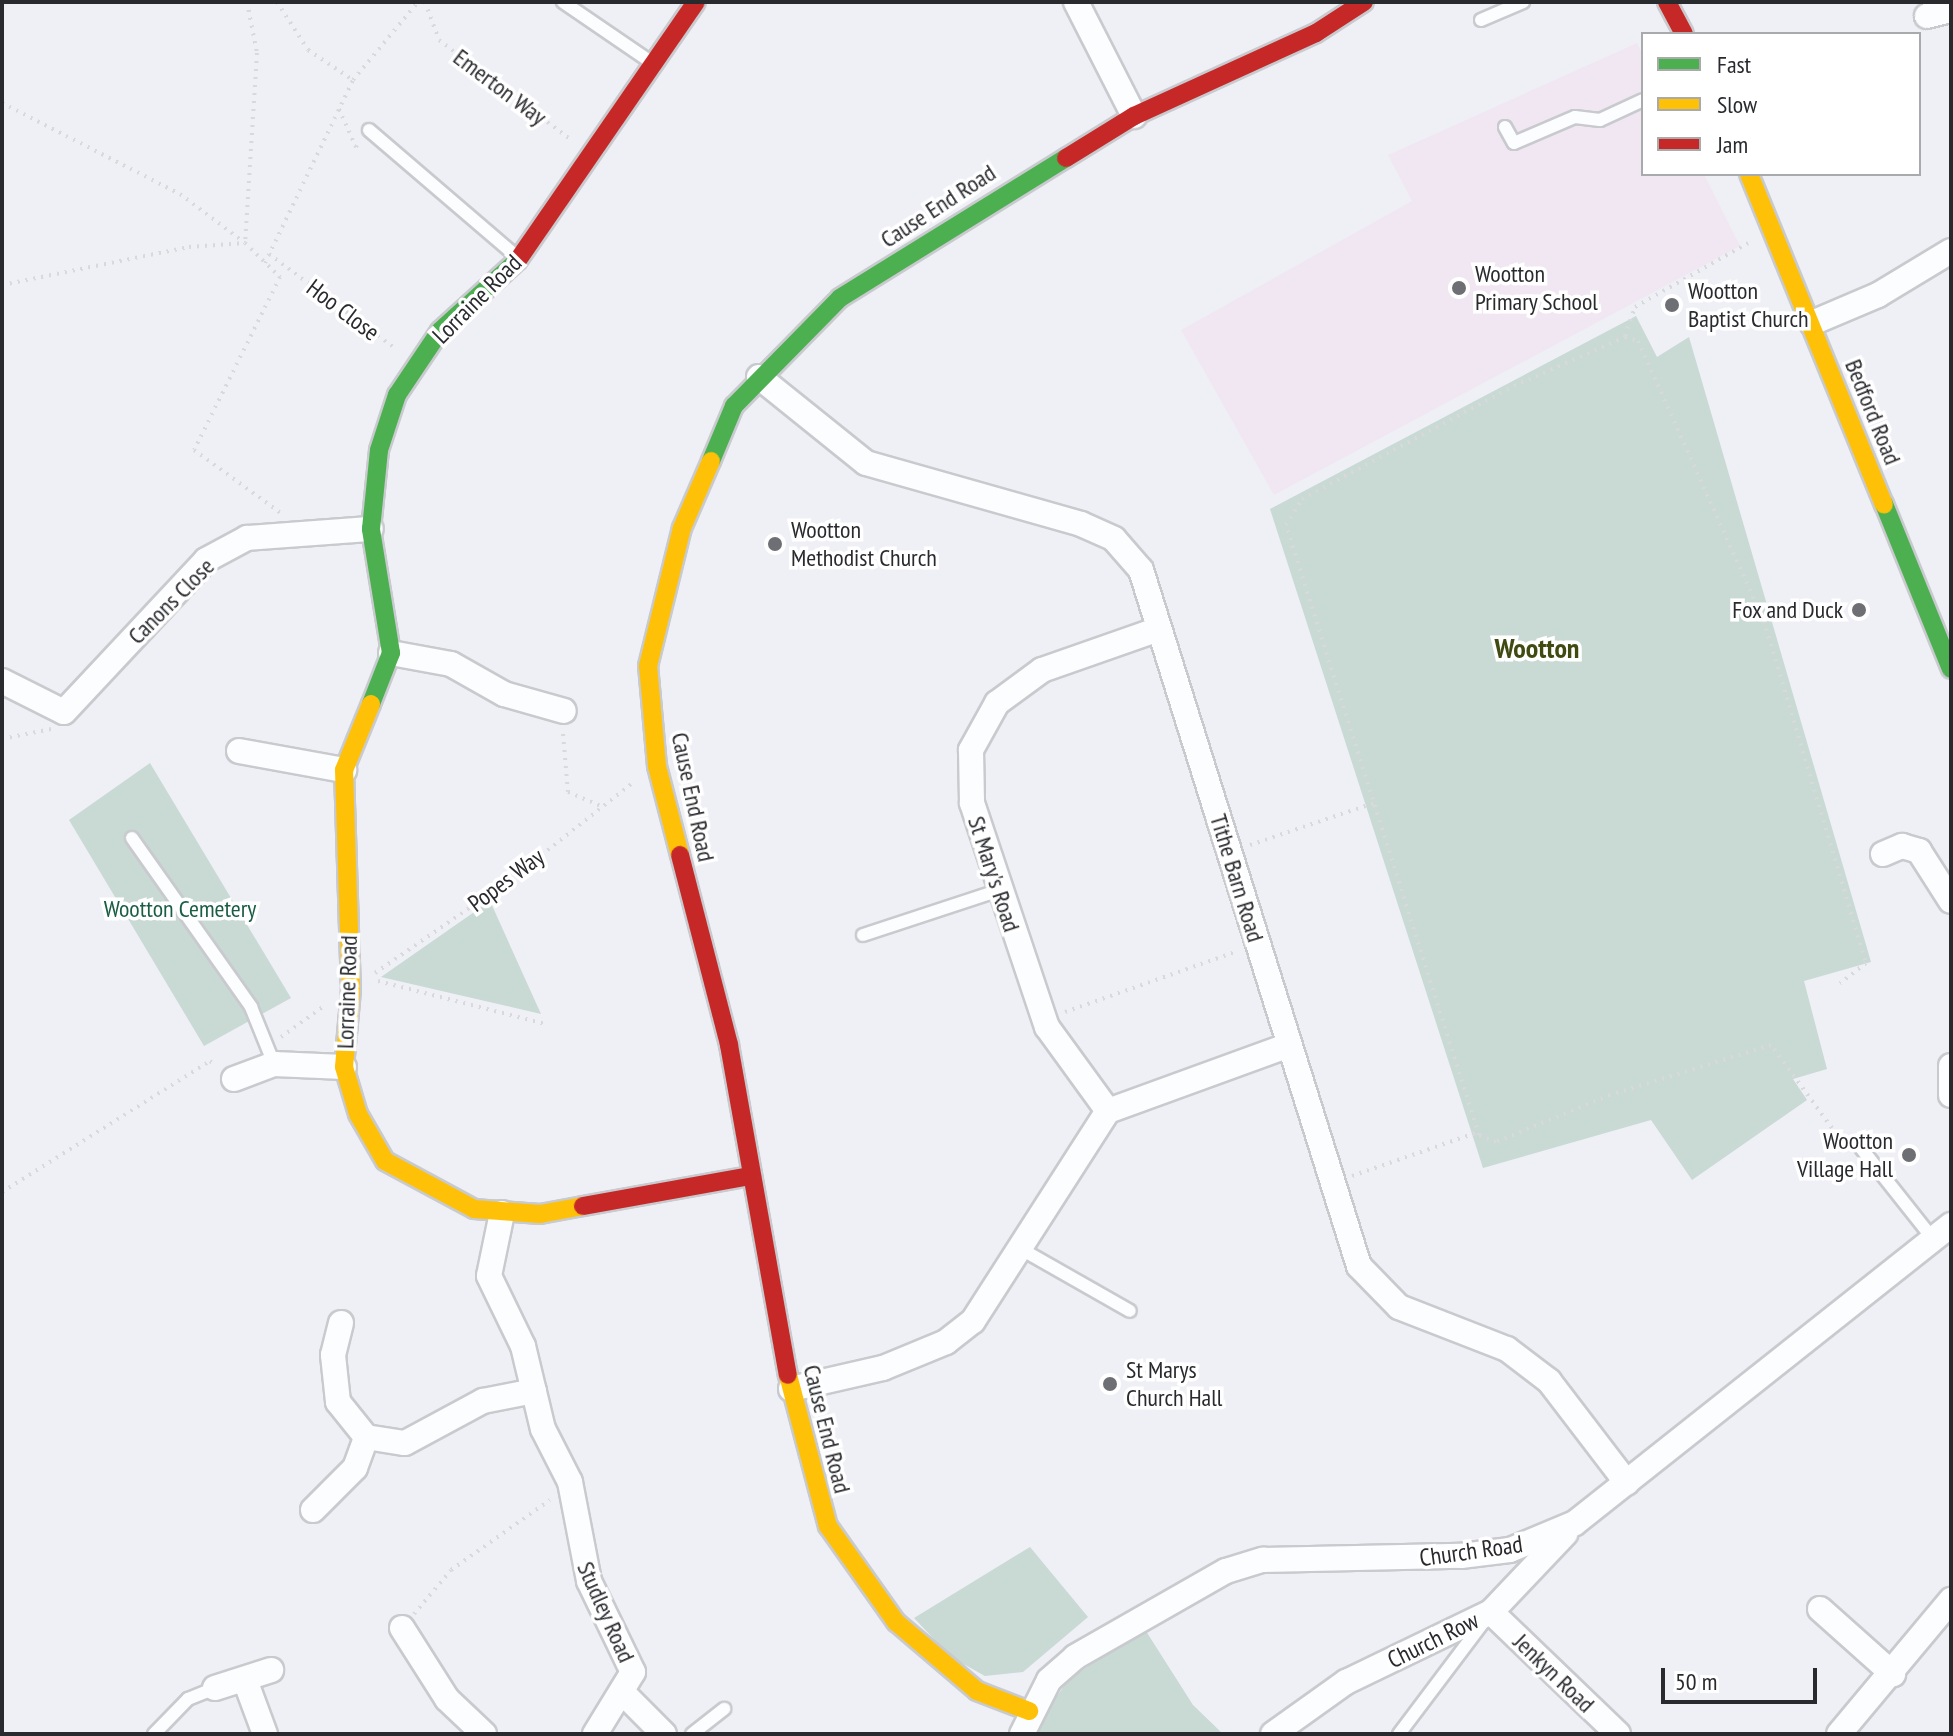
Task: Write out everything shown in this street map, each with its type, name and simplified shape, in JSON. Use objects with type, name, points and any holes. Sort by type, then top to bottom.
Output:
[{"type":"street","name":"Lorraine Road","points":[[696,2],[651,62],[594,158],[519,259],[440,331],[397,395],[379,450],[371,529],[391,653],[344,770],[352,989],[344,1067],[358,1114],[385,1161],[421,1186],[502,1213],[630,1202],[750,1176]]},
{"type":"street","points":[[1076,2],[1134,116]]},
{"type":"street","name":"Cause End Road","points":[[1026,1722],[977,1691],[896,1622],[828,1526],[791,1389],[750,1176],[729,1045],[657,766],[648,666],[682,528],[734,406],[759,377],[840,298],[1134,116],[1316,33],[1364,2]]},
{"type":"street","points":[[1667,2],[1683,32]]},
{"type":"street","name":"Bedford Road","points":[[1750,176],[1951,669]]},
{"type":"street","points":[[1812,323],[1878,295],[1951,251]]},
{"type":"street","name":"Tithe Barn Road","points":[[759,377],[866,463],[1114,539],[1141,570],[1359,1266],[1377,1289],[1421,1317],[1518,1357],[1549,1381],[1627,1483]]},
{"type":"street","name":"Canons Close","points":[[70,723],[206,560],[247,538],[305,531],[371,529]]},
{"type":"street","name":"St Mary's Road","points":[[1108,1111],[1044,1019],[972,803],[971,750],[997,703],[1042,670],[1159,629]]},
{"type":"street","points":[[391,653],[451,664],[504,694],[564,713]]},
{"type":"street","points":[[2,681],[70,723]]},
{"type":"street","points":[[239,751],[344,770]]},
{"type":"street","points":[[1883,854],[1902,846],[1919,851],[1951,901]]},
{"type":"street","points":[[791,1389],[883,1368],[946,1342],[994,1295],[1108,1111],[1289,1045]]},
{"type":"street","points":[[234,1079],[274,1064],[344,1067]]},
{"type":"street","points":[[1951,1066],[1951,1095]]},
{"type":"street","name":"Studley Road","points":[[502,1213],[489,1276],[523,1346],[534,1391],[570,1482],[589,1581],[630,1660],[625,1695],[595,1734]]},
{"type":"street","name":"Church Road","points":[[1026,1722],[1075,1657],[1226,1571],[1263,1560],[1397,1561],[1510,1550],[1575,1523],[1942,1232]]},
{"type":"street","points":[[341,1323],[333,1355],[338,1402],[366,1437],[405,1443],[483,1401],[534,1391]]},
{"type":"street","points":[[313,1510],[355,1468],[366,1437]]},
{"type":"street","name":"Church Row","points":[[1273,1734],[1346,1682],[1491,1612],[1575,1523]]},
{"type":"street","points":[[1510,1550],[1519,1581]]},
{"type":"street","points":[[1839,1734],[1893,1674],[1951,1600]]},
{"type":"street","points":[[1820,1609],[1893,1674]]},
{"type":"street","name":"Jenkyn Road","points":[[1491,1612],[1618,1734]]},
{"type":"street","points":[[402,1628],[447,1699],[484,1734]]},
{"type":"street","points":[[215,1688],[271,1670]]},
{"type":"street","points":[[245,1680],[265,1734]]},
{"type":"street","points":[[625,1695],[664,1734]]},
{"type":"lane","points":[[563,2],[651,62]]},
{"type":"lane","points":[[1481,20],[1523,2]]},
{"type":"lane","points":[[1505,127],[1514,143],[1575,117],[1600,120],[1641,101]]},
{"type":"lane","points":[[369,130],[519,259]]},
{"type":"lane","points":[[132,838],[251,1007],[274,1064]]},
{"type":"lane","points":[[863,935],[1000,890]]},
{"type":"lane","points":[[1861,1148],[1942,1232]]},
{"type":"lane","points":[[1021,1249],[1130,1311]]},
{"type":"lane","points":[[1399,1734],[1491,1612]]},
{"type":"lane","points":[[154,1734],[188,1699],[215,1688]]},
{"type":"lane","points":[[692,1734],[724,1709]]},
{"type":"path","points":[[245,243],[257,53],[247,2]]},
{"type":"path","points":[[277,2],[308,50],[353,80]]},
{"type":"path","points":[[265,263],[353,80],[418,2]]},
{"type":"path","name":"Emerton Way","points":[[425,2],[439,40],[594,158]]},
{"type":"path","points":[[2,103],[23,120],[180,194],[245,243],[280,277],[194,450],[305,531]]},
{"type":"path","points":[[1625,337],[1635,307],[1773,229]]},
{"type":"path","points":[[2,285],[189,247],[245,243]]},
{"type":"path","name":"Hoo Close","points":[[269,254],[417,365]]},
{"type":"path","points":[[1832,1128],[1771,1045],[1610,1095],[1496,1142],[1478,1132],[1286,525],[1302,499],[1514,386],[1625,337],[1638,341],[1764,621],[1866,963],[1840,983]]},
{"type":"path","points":[[564,713],[568,792],[599,805]]},
{"type":"path","points":[[2,739],[70,723]]},
{"type":"path","name":"Popes Way","points":[[274,1064],[282,1030],[352,989],[510,880],[599,805],[657,766]]},
{"type":"path","points":[[1229,852],[1374,803]]},
{"type":"path","points":[[1044,1019],[1258,944]]},
{"type":"path","points":[[352,989],[382,980],[461,998],[513,1021],[545,1024]]},
{"type":"path","points":[[2,1192],[210,1061],[234,1079]]},
{"type":"path","points":[[1331,1184],[1478,1132]]},
{"type":"path","points":[[402,1628],[451,1570],[520,1528],[570,1482]]},
{"type":"shaded area","name":"Wootton Primary School","points":[[1637,43],[1641,51],[1641,176],[1705,176],[1740,246],[1274,495],[1181,330],[1412,201],[1388,155]]},
{"type":"green space","points":[[1636,316],[1657,357],[1689,337],[1871,962],[1804,981],[1827,1069],[1793,1079],[1807,1100],[1692,1180],[1651,1120],[1483,1168],[1270,509]]},
{"type":"green space","name":"Wootton Cemetery","points":[[150,763],[291,998],[204,1046],[69,820]]},
{"type":"green space","points":[[490,901],[541,1014],[381,977]]},
{"type":"green space","points":[[1030,1547],[1088,1617],[1023,1672],[985,1676],[951,1657],[914,1618]]},
{"type":"green space","points":[[1144,1628],[1193,1705],[1223,1734],[1031,1734],[1068,1680]]},
{"type":"traffic: fast","points":[[711,461],[734,406],[840,298],[1066,158]]},
{"type":"traffic: fast","points":[[371,704],[391,653],[371,529],[379,450],[397,395],[440,331],[518,260]]},
{"type":"traffic: fast","points":[[1884,504],[1951,669]]},
{"type":"traffic: slow","points":[[1750,176],[1884,504]]},
{"type":"traffic: slow","points":[[680,855],[657,766],[648,666],[682,528],[711,461]]},
{"type":"traffic: slow","points":[[371,704],[344,770],[351,990],[344,1067],[358,1114],[385,1161],[474,1209],[540,1214],[583,1206]]},
{"type":"traffic: slow","points":[[788,1375],[828,1526],[896,1622],[977,1691],[1029,1711]]},
{"type":"traffic: jam","points":[[518,260],[696,2]]},
{"type":"traffic: jam","points":[[1066,158],[1134,116],[1316,33],[1364,2]]},
{"type":"traffic: jam","points":[[1667,2],[1683,32]]},
{"type":"traffic: jam","points":[[680,855],[729,1045],[788,1375]]},
{"type":"traffic: jam","points":[[583,1206],[750,1176]]},
{"type":"place","name":"Wootton Primary School","points":[[1459,288]]},
{"type":"place","name":"Wootton Baptist Church","points":[[1672,305]]},
{"type":"place","name":"Wootton Methodist Church","points":[[775,544]]},
{"type":"place","name":"Fox and Duck","points":[[1859,610]]},
{"type":"place","name":"Wootton Village Hall","points":[[1909,1155]]},
{"type":"place","name":"St Marys Church Hall","points":[[1110,1384]]},
{"type":"district","name":"Wootton","points":[[1537,648]]}]
